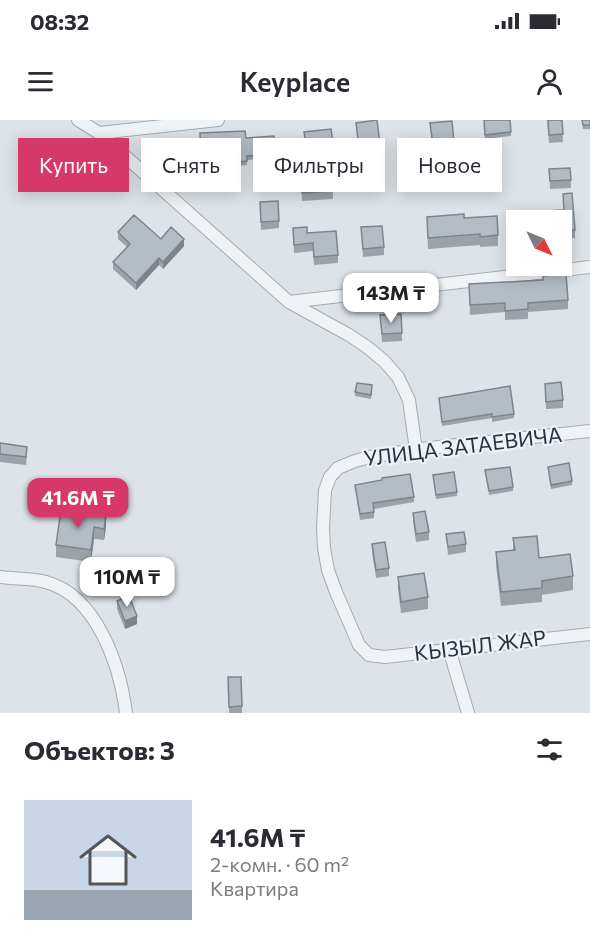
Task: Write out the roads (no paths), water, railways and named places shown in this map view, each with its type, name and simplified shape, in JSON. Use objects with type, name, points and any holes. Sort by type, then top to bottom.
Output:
[{"type":"street","points":[[78,120],[99,133],[289,302],[349,335],[384,361],[398,377],[409,399],[416,450]]},
{"type":"street","points":[[99,133],[218,120]]},
{"type":"street","points":[[289,302],[590,267]]},
{"type":"street","name":"УЛИЦА ЗАТАЕВИЧА","points":[[369,655],[358,645],[328,570],[324,548],[326,490],[330,477],[338,468],[374,456],[590,431]]},
{"type":"street","points":[[0,577],[46,582],[66,592],[83,607],[97,625],[110,651],[121,684],[126,713]]},
{"type":"street","name":"КЫЗЫЛ ЖАР","points":[[369,655],[385,657],[590,634]]},
{"type":"street","points":[[449,649],[468,713]]}]
